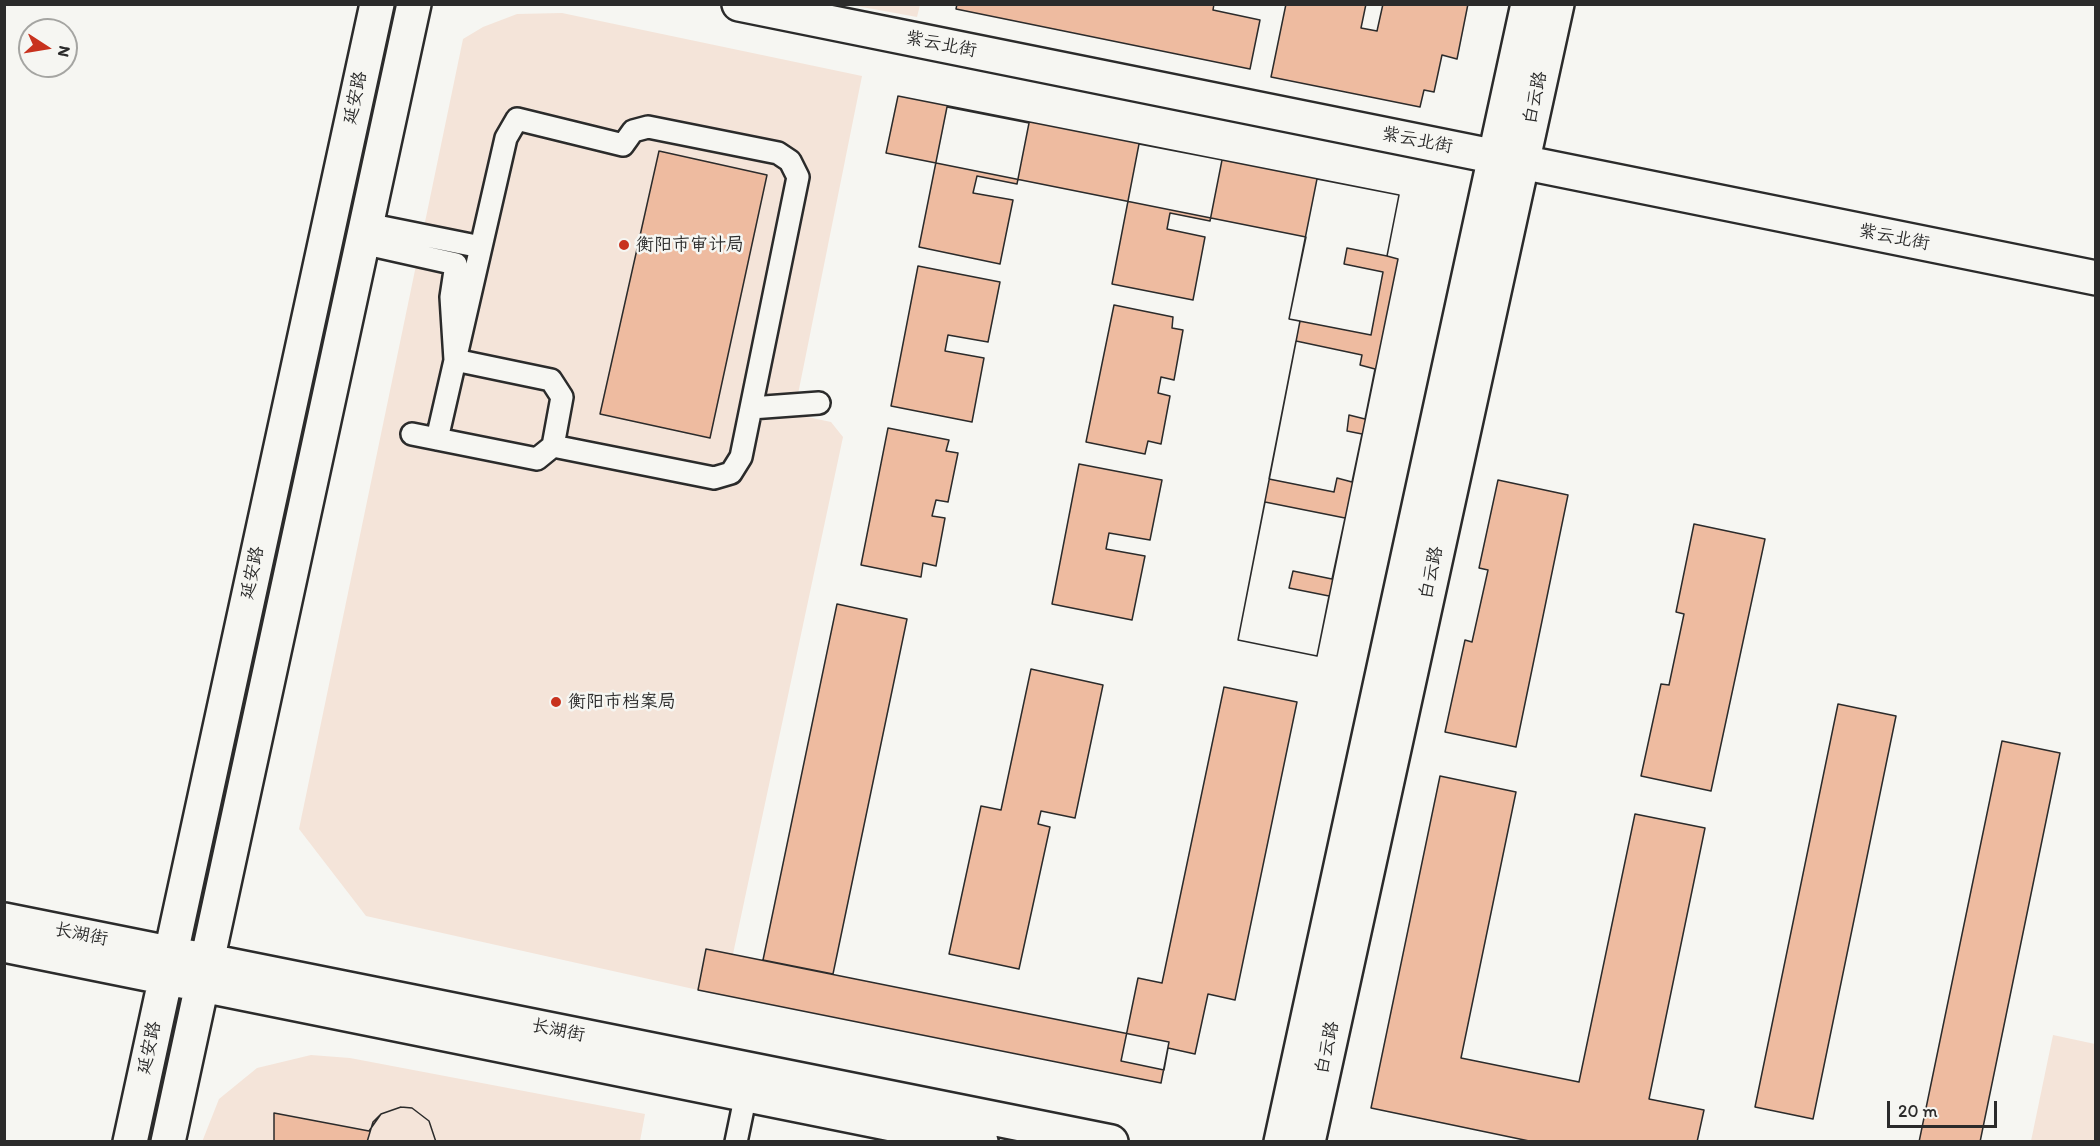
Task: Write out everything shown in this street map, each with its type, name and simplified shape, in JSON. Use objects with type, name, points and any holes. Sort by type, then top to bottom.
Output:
[{"type":"main road","name":"延安路","points":[[130,1142],[377,4]]},
{"type":"main road","name":"延安路","points":[[168,1142],[414,4]]},
{"type":"main road","name":"紫云北街","points":[[739,4],[2096,278]]},
{"type":"main road","name":"白云路","points":[[1308,1142],[1509,160],[1528,4]]},
{"type":"main road","name":"白云路","points":[[1281,1142],[1509,160],[1557,4]]},
{"type":"main road","name":"长湖街","points":[[4,920],[168,965],[746,1094],[981,1142]]},
{"type":"main road","name":"长湖街","points":[[4,945],[168,965]]},
{"type":"main road","name":"长湖街","points":[[204,973],[1111,1142]]},
{"type":"lane","points":[[437,439],[506,138],[517,119],[623,145],[633,131],[648,127],[778,153],[790,161],[798,177],[741,457],[731,473],[714,478],[553,446]]},
{"type":"lane","points":[[364,233],[481,247]]},
{"type":"lane","points":[[364,233],[456,264],[451,297],[456,360]]},
{"type":"lane","points":[[412,434],[537,459],[553,446],[562,397],[551,380],[456,360]]},
{"type":"lane","points":[[751,408],[819,403]]},
{"type":"lane","points":[[736,1142],[746,1094]]},
{"type":"shaded area","points":[[920,4],[917,17],[851,5]]},
{"type":"shaded area","points":[[562,13],[862,76],[794,414],[831,422],[843,437],[733,954],[707,950],[698,990],[366,916],[299,829],[463,39],[483,27],[517,14]]},
{"type":"shaded area","points":[[2053,1035],[2095,1044],[2095,1141],[2031,1141]]},
{"type":"shaded area","points":[[311,1055],[350,1058],[645,1114],[640,1141],[202,1142],[219,1099],[257,1068]]},
{"type":"building","points":[[957,4],[1214,4],[1213,10],[1260,20],[1250,69],[956,9]]},
{"type":"building","points":[[1286,4],[1366,4],[1361,28],[1377,31],[1383,4],[1468,4],[1457,59],[1442,55],[1434,92],[1424,90],[1420,107],[1271,77]]},
{"type":"building","points":[[898,96],[1399,195],[1387,256],[1398,259],[1317,656],[1238,640],[1300,321],[1289,319],[1306,237],[886,153]]},
{"type":"building","points":[[947,107],[1029,123],[1017,184],[977,176],[973,193],[1013,200],[1000,264],[919,247]]},
{"type":"building","points":[[1139,144],[1222,160],[1210,221],[1170,213],[1167,229],[1205,237],[1193,300],[1112,284]]},
{"type":"building","points":[[659,151],[767,175],[710,438],[600,414]]},
{"type":"building","points":[[1317,179],[1399,195],[1387,256],[1347,248],[1344,264],[1383,272],[1371,335],[1289,319]]},
{"type":"building","points":[[918,266],[1000,282],[988,342],[948,335],[945,351],[984,358],[972,422],[891,406]]},
{"type":"building","points":[[1114,305],[1173,317],[1172,328],[1183,330],[1174,380],[1161,377],[1158,393],[1170,396],[1161,444],[1148,441],[1145,454],[1086,442]]},
{"type":"building","points":[[1296,341],[1362,355],[1360,365],[1375,369],[1365,419],[1349,415],[1347,431],[1362,434],[1352,482],[1337,478],[1334,492],[1269,479]]},
{"type":"building","points":[[888,428],[949,440],[946,451],[958,453],[948,502],[936,500],[932,516],[945,518],[936,566],[923,563],[921,577],[861,565]]},
{"type":"building","points":[[1079,464],[1162,480],[1150,540],[1109,533],[1106,549],[1145,556],[1132,620],[1052,604]]},
{"type":"building","points":[[1498,480],[1568,495],[1516,747],[1445,732],[1465,640],[1472,642],[1488,570],[1479,568]]},
{"type":"building","points":[[1265,502],[1345,518],[1332,579],[1293,571],[1289,588],[1329,596],[1317,656],[1238,640]]},
{"type":"building","points":[[1694,524],[1765,539],[1711,791],[1641,776],[1661,684],[1669,685],[1684,614],[1676,612]]},
{"type":"building","points":[[837,604],[907,619],[833,974],[763,960]]},
{"type":"building","points":[[1031,669],[1103,685],[1075,818],[1041,811],[1038,824],[1050,827],[1019,969],[949,954],[981,806],[1001,810]]},
{"type":"building","points":[[1224,687],[1297,702],[1235,1000],[1208,994],[1195,1054],[1168,1048],[1164,1070],[1121,1061],[1138,978],[1162,983]]},
{"type":"building","points":[[1838,704],[1896,716],[1813,1119],[1755,1107]]},
{"type":"building","points":[[2002,741],[2060,753],[1980,1142],[1919,1142]]},
{"type":"building","points":[[1440,776],[1516,792],[1461,1058],[1579,1082],[1635,814],[1705,828],[1649,1099],[1704,1110],[1697,1142],[1534,1142],[1371,1108]]},
{"type":"building","points":[[706,949],[1169,1042],[1161,1083],[698,990]]},
{"type":"building","points":[[401,1107],[412,1108],[429,1121],[436,1142],[274,1142],[274,1113],[369,1131],[381,1114]]},
{"type":"building","points":[[401,1107],[412,1108],[429,1121],[436,1142],[367,1142],[373,1122],[381,1114]]},
{"type":"place","name":"衡阳市审计局","points":[[624,245]]},
{"type":"place","name":"衡阳市档案局","points":[[556,702]]}]
